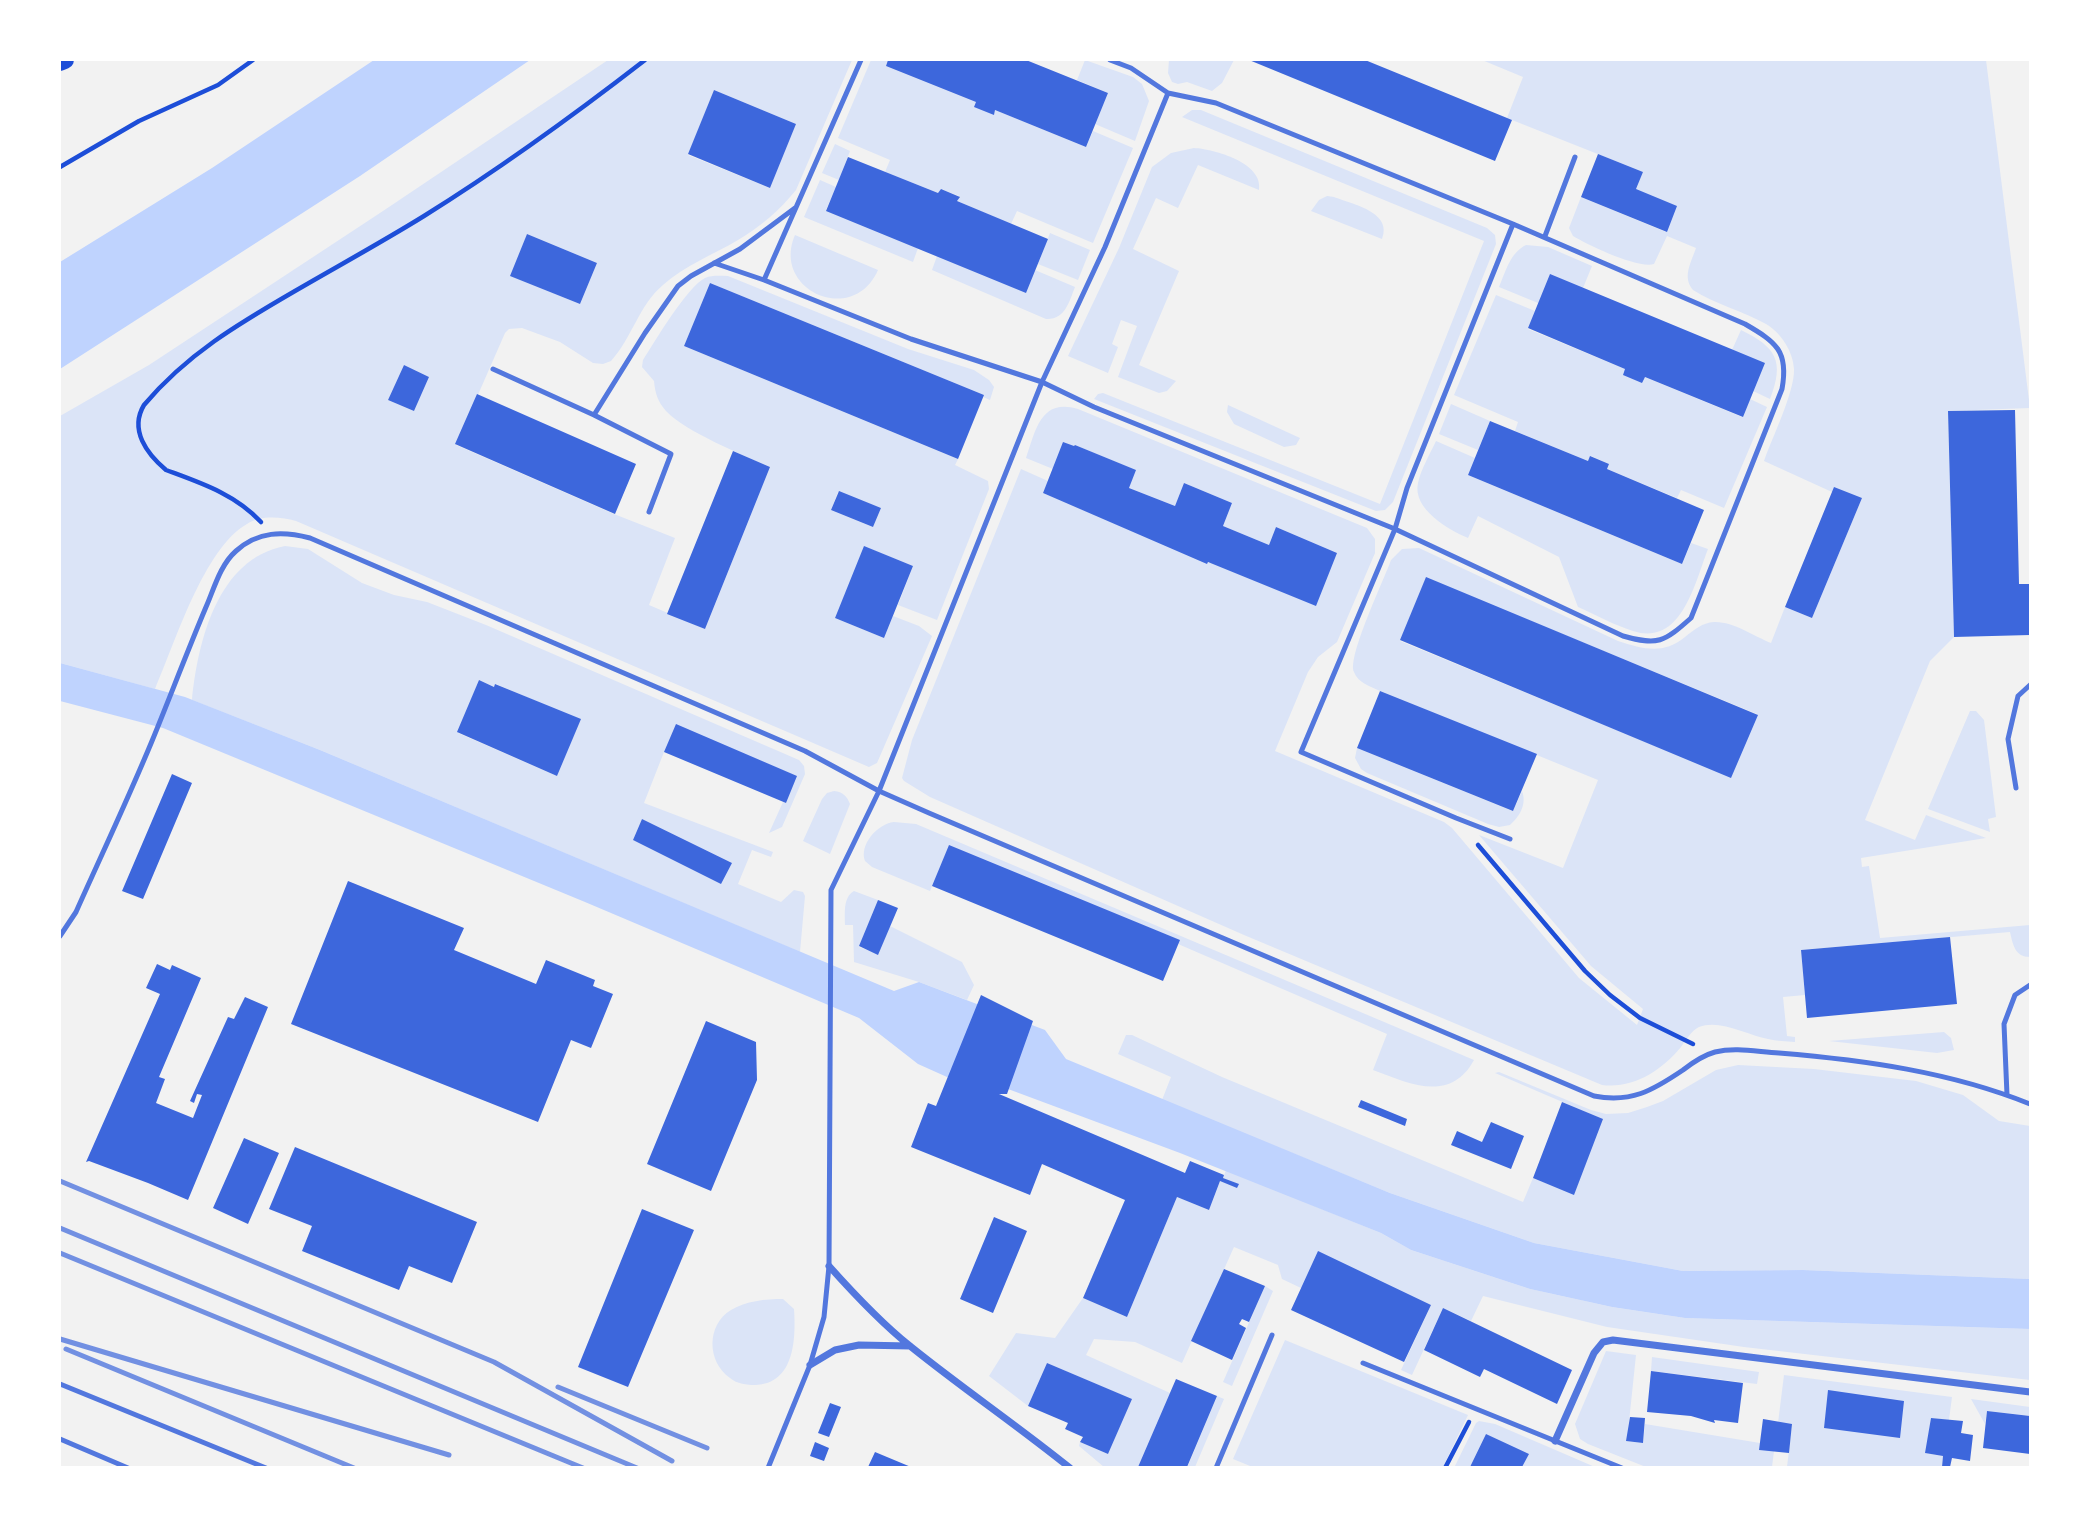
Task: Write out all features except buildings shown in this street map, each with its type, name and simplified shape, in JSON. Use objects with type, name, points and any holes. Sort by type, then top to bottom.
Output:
[{"type":"main road","points":[[60,62],[65,60]]},
{"type":"street","points":[[829,1266],[858,1298],[911,1346],[1070,1468]]},
{"type":"street","points":[[1555,1441],[1594,1353],[1603,1342],[1613,1340],[2031,1392]]},
{"type":"street","points":[[810,1365],[835,1350],[859,1345],[911,1346]]},
{"type":"lane","points":[[764,280],[861,60]]},
{"type":"lane","points":[[714,263],[764,280],[911,339],[1042,382],[1094,407],[1395,529],[1623,636],[1647,643],[1661,641],[1691,618],[1783,389],[1786,369],[1781,353],[1770,339],[1745,324],[1545,236],[1216,103],[1168,93],[1131,68],[1110,60]]},
{"type":"lane","points":[[768,1468],[810,1365],[824,1317],[829,1266],[831,890],[879,791],[1042,382],[1105,247],[1168,93]]},
{"type":"lane","points":[[1545,236],[1574,157]]},
{"type":"lane","points":[[594,415],[665,302],[678,286],[740,249],[798,206]]},
{"type":"lane","points":[[1510,839],[1301,752],[1395,529],[1408,488],[1513,224]]},
{"type":"lane","points":[[493,369],[671,454],[649,512]]},
{"type":"lane","points":[[60,936],[76,912],[152,742],[223,568],[235,552],[252,540],[271,533],[286,532],[310,538],[805,751],[879,791],[1594,1096],[1621,1099],[1646,1092],[1713,1053],[1732,1049],[1832,1058],[1924,1072],[2031,1104]]},
{"type":"lane","points":[[2015,788],[2008,739],[2018,696],[2031,685]]},
{"type":"lane","points":[[2007,1095],[2004,1024],[2015,995],[2031,985]]},
{"type":"lane","points":[[1216,1468],[1272,1335]]},
{"type":"lane","points":[[1363,1363],[1622,1468]]},
{"type":"lane","points":[[60,1384],[266,1468]]},
{"type":"lane","points":[[60,1439],[128,1468]]},
{"type":"path","points":[[60,167],[138,121],[218,85],[253,60]]},
{"type":"path","points":[[271,533],[241,503],[227,494],[166,470],[158,464],[140,436],[137,424],[144,405],[183,365],[229,329],[458,194],[573,115],[645,60]]},
{"type":"path","points":[[1456,818],[1585,971],[1610,995],[1640,1018],[1713,1053]]},
{"type":"path","points":[[1445,1468],[1476,1408]]},
{"type":"shaded area","points":[[608,60],[852,60],[796,190],[776,211],[746,235],[690,266],[663,285],[648,302],[611,361],[593,363],[560,342],[522,328],[509,329],[456,445],[675,538],[649,605],[705,629],[770,467],[715,442],[675,419],[661,404],[654,381],[642,367],[643,360],[663,328],[698,283],[708,277],[728,276],[908,349],[974,370],[989,380],[994,387],[990,400],[983,397],[984,395],[710,283],[684,346],[958,459],[955,465],[988,481],[989,489],[937,620],[898,605],[913,566],[865,547],[835,618],[884,638],[893,616],[919,626],[932,636],[877,763],[869,767],[296,521],[284,519],[265,518],[247,524],[217,553],[192,598],[155,689],[60,663],[60,416],[149,365]],"holes":[[[714,90],[796,124],[770,188],[688,155]],[[527,234],[597,263],[580,304],[511,276]],[[404,365],[429,377],[414,411],[388,400]],[[838,492],[881,508],[873,527],[831,510]]]},
{"type":"shaded area","points":[[871,60],[888,60],[886,66],[976,102],[994,115],[995,110],[1086,147],[1093,131],[1133,148],[1093,243],[1017,211],[1011,224],[957,201],[959,196],[941,189],[938,193],[885,172],[890,160],[838,138]]},
{"type":"shaded area","points":[[1085,60],[1133,77],[1142,84],[1149,101],[1135,141],[1095,124],[1108,93],[1077,80]]},
{"type":"shaded area","points":[[1169,60],[1234,60],[1222,83],[1212,91],[1187,82],[1172,82],[1168,73]]},
{"type":"shaded area","points":[[1482,60],[1986,60],[2030,408],[1948,411],[1954,637],[1930,661],[1865,820],[1915,840],[1926,815],[1986,838],[1861,858],[1862,867],[1869,866],[1880,938],[2030,925],[2030,957],[2018,953],[2010,932],[1801,950],[1805,995],[1783,997],[1787,1036],[1795,1037],[1795,1042],[1771,1040],[1725,1026],[1707,1025],[1694,1031],[1673,1056],[1655,1071],[1625,1084],[1602,1085],[1244,935],[930,797],[902,778],[912,740],[1021,469],[1048,481],[1043,493],[1207,563],[1337,553],[1276,527],[1269,545],[1223,526],[1232,503],[1184,483],[1175,506],[1129,488],[1135,470],[1075,445],[1053,469],[1026,458],[1037,427],[1048,412],[1066,407],[1078,409],[1367,528],[1375,539],[1375,553],[1337,642],[1318,657],[1308,672],[1275,751],[1444,822],[1452,828],[1579,978],[1637,1025],[1643,1009],[1591,966],[1479,835],[1563,868],[1598,780],[1380,691],[1356,676],[1353,664],[1356,651],[1391,560],[1402,549],[1419,548],[1618,641],[1636,646],[1653,649],[1669,646],[1699,627],[1714,622],[1735,626],[1771,643],[1785,607],[1812,618],[1862,498],[1832,492],[1764,461],[1791,389],[1794,369],[1789,349],[1781,337],[1766,324],[1693,290],[1688,275],[1696,248],[1667,236],[1654,264],[1647,265],[1613,255],[1573,236],[1569,228],[1581,197],[1666,232],[1636,189],[1643,172],[1507,118],[1523,77]],"holes":[[[1426,578],[1757,714],[1731,777],[1400,641]]]},
{"type":"shaded area","points":[[1192,110],[1201,110],[1487,228],[1495,235],[1496,244],[1393,502],[1385,510],[1376,511],[1094,399],[1103,393],[1380,504],[1484,241],[1182,117]]},
{"type":"shaded area","points":[[835,144],[850,151],[839,180],[822,173]]},
{"type":"shaded area","points":[[1194,148],[1213,151],[1246,165],[1254,172],[1259,190],[1198,165],[1178,208],[1156,198],[1133,249],[1179,271],[1139,365],[1176,381],[1167,391],[1159,393],[1118,377],[1137,326],[1121,320],[1112,344],[1118,347],[1108,373],[1068,356],[1119,248],[1152,167],[1171,153]]},
{"type":"shaded area","points":[[820,180],[836,187],[826,210],[918,248],[913,262],[804,217]]},
{"type":"shaded area","points":[[1327,196],[1369,210],[1382,222],[1382,239],[1311,211],[1319,200]]},
{"type":"shaded area","points":[[1050,233],[1090,250],[1078,280],[1038,264]]},
{"type":"shaded area","points":[[795,235],[878,270],[866,287],[851,296],[834,298],[818,294],[804,285],[794,272],[791,255]]},
{"type":"shaded area","points":[[1526,245],[1548,247],[1592,266],[1583,288],[1538,303],[1499,287],[1512,258]]},
{"type":"shaded area","points":[[937,256],[1035,270],[1075,287],[1062,313],[1058,317],[1046,319],[932,270]]},
{"type":"shaded area","points":[[1496,295],[1535,311],[1528,329],[1742,417],[1750,399],[1767,407],[1724,508],[1681,490],[1677,498],[1607,469],[1609,464],[1591,456],[1588,461],[1515,431],[1518,422],[1454,395]]},
{"type":"shaded area","points":[[1741,330],[1770,349],[1774,357],[1777,375],[1770,399],[1753,391],[1732,350]]},
{"type":"shaded area","points":[[1451,404],[1490,421],[1478,450],[1439,434]]},
{"type":"shaded area","points":[[1228,405],[1300,438],[1296,445],[1284,447],[1234,424],[1227,412]]},
{"type":"shaded area","points":[[1436,441],[1475,458],[1468,475],[1682,564],[1691,543],[1708,549],[1691,594],[1675,621],[1664,630],[1650,633],[1626,629],[1578,607],[1559,557],[1478,516],[1468,538],[1442,524],[1426,510],[1418,492],[1421,472]]},
{"type":"shaded area","points":[[285,546],[308,549],[362,583],[394,595],[427,602],[486,625],[799,760],[804,766],[805,774],[782,827],[769,833],[783,802],[786,803],[796,776],[728,747],[664,752],[644,803],[773,852],[771,857],[752,850],[738,884],[781,902],[794,890],[803,892],[805,896],[800,952],[320,750],[192,700],[200,653],[215,606],[227,585],[243,567],[262,554]],"holes":[[[479,680],[494,687],[496,684],[580,720],[557,776],[458,733]],[[642,819],[732,863],[633,840]]]},
{"type":"shaded area","points":[[1970,711],[1976,711],[1984,720],[1996,817],[1988,819],[1990,832],[1928,809]]},
{"type":"shaded area","points":[[1357,748],[1513,811],[1522,791],[1522,810],[1510,825],[1499,827],[1488,824],[1367,773],[1361,769],[1355,758]]},
{"type":"shaded area","points":[[834,791],[844,795],[850,804],[830,854],[803,841],[822,799],[827,793]]},
{"type":"shaded area","points":[[894,822],[916,824],[1474,1060],[1464,1074],[1441,1086],[1414,1084],[1373,1070],[1387,1034],[1178,944],[1179,940],[949,846],[930,891],[872,867],[865,861],[865,848],[871,836],[881,827]]},
{"type":"shaded area","points":[[854,891],[878,900],[859,947],[878,954],[890,926],[962,962],[974,985],[967,1000],[854,962],[853,925],[845,925],[845,915],[846,901]]},
{"type":"shaded area","points":[[1944,1032],[1951,1038],[1954,1050],[1937,1053],[1829,1041]]},
{"type":"shaded area","points":[[1126,1035],[1132,1035],[1222,1077],[1523,1202],[1533,1178],[1574,1194],[1602,1119],[1495,1073],[1499,1072],[1606,1114],[1628,1113],[1647,1107],[1663,1101],[1716,1070],[1738,1065],[1814,1069],[1916,1081],[1963,1095],[1999,1121],[2030,1126],[2030,1279],[1803,1270],[1683,1271],[1534,1243],[1390,1193],[1162,1100],[1171,1077],[1118,1054]]},
{"type":"shaded area","points":[[1226,1170],[1381,1233],[1411,1250],[1530,1289],[1612,1307],[1685,1318],[2030,1329],[2030,1380],[1744,1347],[1607,1327],[1483,1296],[1471,1321],[1443,1308],[1412,1375],[1401,1370],[1431,1305],[1301,1288],[1282,1279],[1278,1265],[1234,1247],[1182,1363],[1135,1342],[1094,1339],[1086,1355],[1170,1393],[1138,1467],[1104,1467],[1079,1446],[1080,1442],[1108,1454],[1131,1399],[1047,1363],[1028,1406],[989,1376],[1016,1333],[1055,1338],[1083,1298],[1127,1317],[1177,1197],[1209,1210],[1220,1181],[1238,1184],[1223,1178]]},
{"type":"shaded area","points":[[1265,1286],[1273,1291],[1232,1386],[1223,1382]]},
{"type":"shaded area","points":[[783,1299],[794,1309],[795,1321],[793,1346],[785,1368],[778,1377],[768,1383],[749,1385],[733,1380],[722,1371],[714,1353],[712,1344],[717,1325],[731,1310],[743,1304]]},
{"type":"shaded area","points":[[1285,1340],[1468,1415],[1443,1467],[1255,1468],[1233,1459]]},
{"type":"shaded area","points":[[1606,1351],[1636,1355],[1627,1441],[1643,1443],[1645,1424],[1760,1443],[1759,1450],[1774,1451],[1772,1467],[1646,1467],[1580,1439],[1575,1424]]},
{"type":"shaded area","points":[[1652,1357],[1759,1372],[1757,1384],[1651,1371]]},
{"type":"shaded area","points":[[1784,1375],[1952,1397],[1949,1420],[1931,1418],[1926,1453],[1943,1456],[1942,1467],[1787,1467],[1792,1425],[1778,1423]]},
{"type":"shaded area","points":[[1217,1396],[1224,1399],[1195,1467],[1187,1468]]},
{"type":"shaded area","points":[[1971,1399],[2030,1407],[2030,1416],[1987,1411],[1985,1424]]},
{"type":"shaded area","points":[[1479,1421],[1495,1424],[1595,1467],[1522,1467],[1528,1455],[1486,1434],[1470,1467],[1454,1468]]},
{"type":"water","points":[[374,60],[530,60],[360,176],[60,369],[60,262],[212,168]]},
{"type":"water","points":[[60,663],[185,697],[320,750],[894,991],[919,982],[1045,1030],[1066,1059],[1390,1193],[1534,1243],[1683,1271],[1803,1270],[2030,1279],[2030,1329],[1685,1318],[1612,1307],[1530,1289],[1411,1250],[1381,1233],[1180,1153],[1008,1089],[947,1077],[918,1064],[859,1018],[163,728],[60,701]]},
{"type":"railway","points":[[60,1181],[494,1362],[672,1461]]},
{"type":"railway","points":[[60,1228],[637,1468]]},
{"type":"railway","points":[[60,1253],[583,1468]]},
{"type":"railway","points":[[60,1339],[449,1455]]},
{"type":"railway","points":[[66,1349],[354,1468]]},
{"type":"railway","points":[[558,1387],[707,1448]]}]
